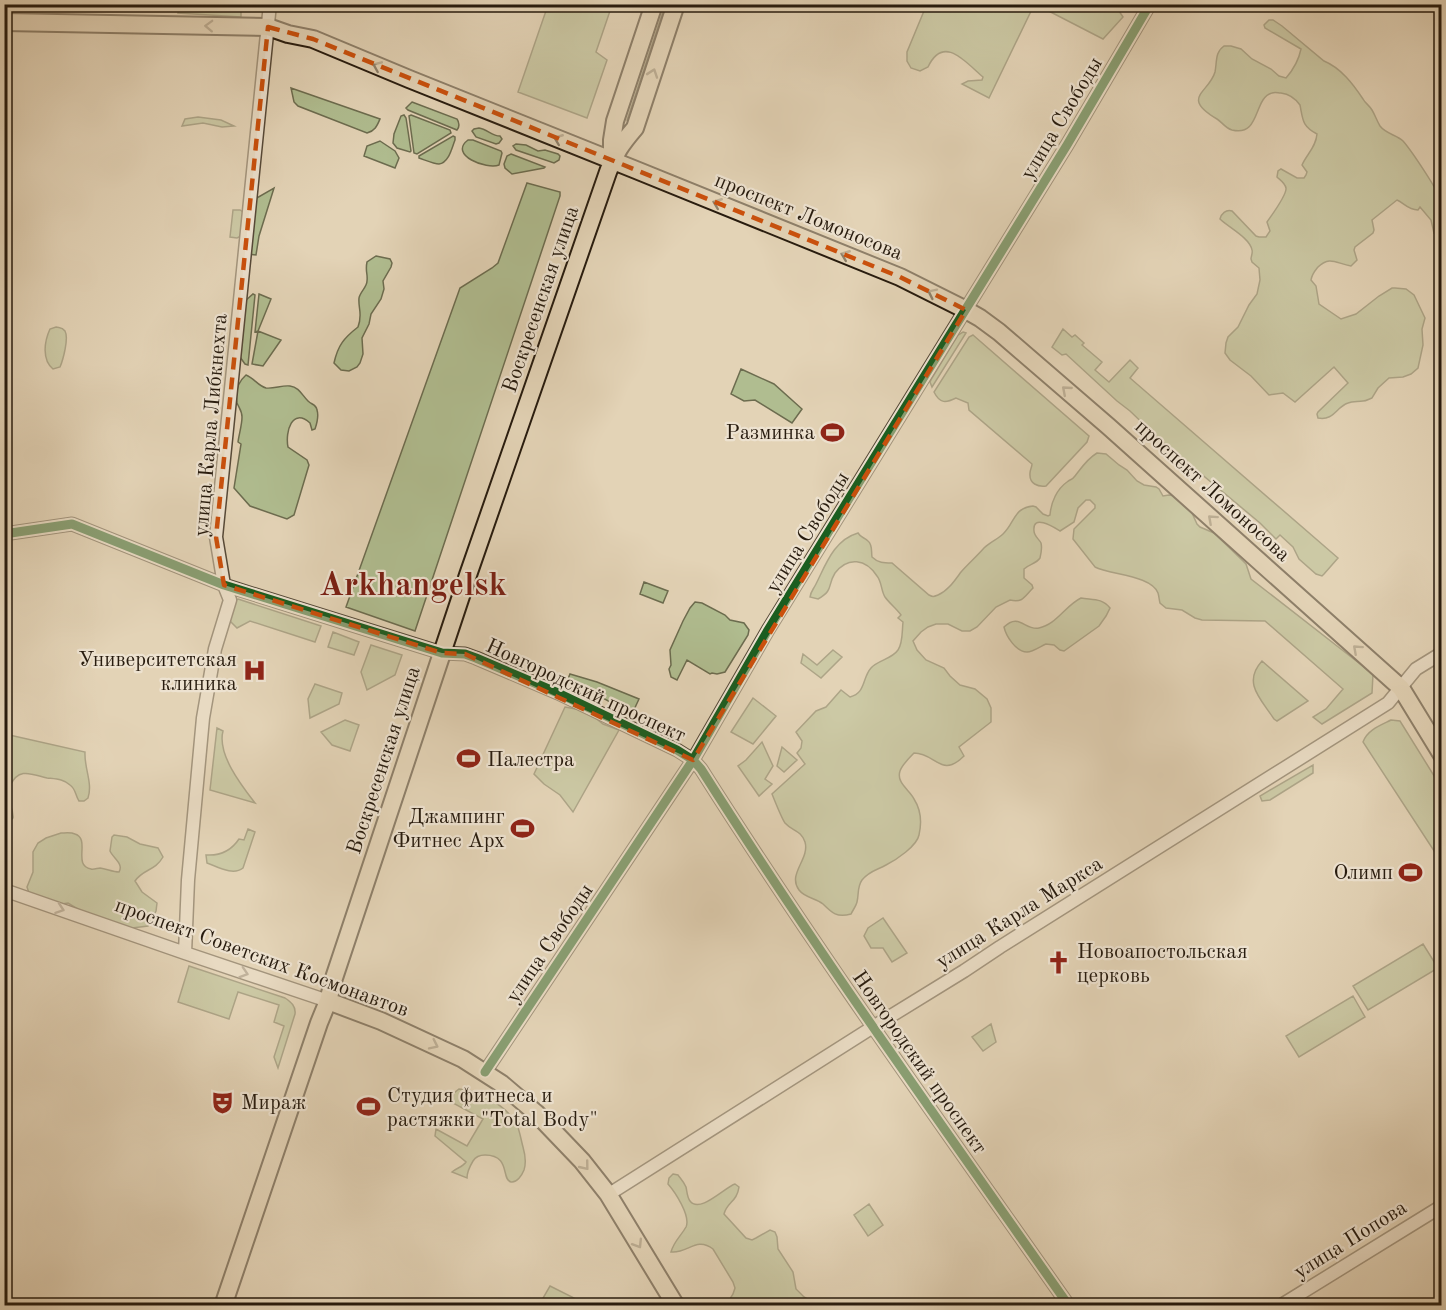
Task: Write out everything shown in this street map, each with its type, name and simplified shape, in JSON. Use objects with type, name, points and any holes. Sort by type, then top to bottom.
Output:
[{"type":"main road","name":"Воскресенская улица","points":[[612,161],[615,121],[654,4]]},
{"type":"main road","name":"Воскресенская улица","points":[[223,1305],[328,1001],[442,653],[612,161],[621,144],[635,128],[676,4]]},
{"type":"main road","name":"проспект Ломоносова","points":[[4,22],[268,27],[313,39],[900,277],[966,310],[999,332],[1401,688],[1442,755]]},
{"type":"main road","name":"проспект Советских Космонавтов","points":[[328,1001],[381,1021],[463,1059],[485,1072],[537,1113],[575,1153],[608,1194],[676,1305]]},
{"type":"street","name":"улица Карла Либкнехта","points":[[185,953],[188,879],[203,718],[215,649],[230,600],[224,585],[216,537],[270,4]]},
{"type":"street","name":"улица Свободы","points":[[485,1072],[693,760],[768,630],[1067,145],[1150,4]]},
{"type":"street","name":"Новгородский проспект","points":[[4,534],[72,524],[224,585],[442,653],[465,654],[476,658],[558,693],[677,750],[693,760],[812,939],[1069,1305]]},
{"type":"street","name":"улица Карла Маркса","points":[[608,1194],[1388,703],[1416,669],[1442,653]]},
{"type":"street","name":"проспект Советских Космонавтов","points":[[4,890],[328,1001]]},
{"type":"street","name":"улица Попова","points":[[1280,1305],[1442,1206]]},
{"type":"highlighted area","points":[[268,27],[313,39],[900,277],[966,310],[693,760],[465,654],[442,653],[224,585],[216,537]]},
{"type":"green space","points":[[952,4],[1034,5],[989,98],[962,84],[982,80],[983,77],[956,54],[941,52],[934,57],[928,67],[920,71],[911,68],[907,61],[907,52],[924,11],[932,5],[949,8]]},
{"type":"green space","points":[[548,5],[612,5],[596,52],[607,60],[587,118],[518,92]]},
{"type":"green space","points":[[665,5],[671,5],[630,120],[627,120]]},
{"type":"green space","points":[[1037,5],[1115,5],[1123,17],[1103,39]]},
{"type":"green space","points":[[180,6],[241,11],[241,17],[178,13]]},
{"type":"green space","points":[[1269,20],[1282,26],[1346,77],[1371,108],[1380,126],[1401,139],[1407,146],[1431,181],[1442,203],[1441,231],[1434,233],[1431,220],[1420,207],[1418,210],[1411,209],[1397,200],[1372,220],[1373,233],[1355,247],[1357,260],[1351,266],[1330,261],[1322,263],[1313,273],[1311,280],[1316,286],[1319,304],[1341,319],[1356,314],[1392,288],[1406,289],[1414,295],[1425,318],[1418,368],[1403,377],[1389,378],[1378,388],[1372,398],[1348,403],[1331,416],[1323,418],[1318,418],[1318,412],[1348,383],[1334,367],[1295,402],[1283,393],[1269,395],[1225,353],[1228,337],[1238,327],[1257,294],[1260,280],[1259,268],[1252,262],[1252,251],[1247,241],[1220,219],[1226,211],[1232,211],[1256,236],[1266,237],[1270,231],[1267,222],[1286,191],[1285,185],[1277,177],[1278,171],[1281,169],[1297,178],[1304,178],[1307,172],[1302,165],[1313,147],[1317,134],[1306,125],[1300,105],[1292,97],[1284,94],[1273,93],[1266,96],[1252,123],[1241,131],[1227,128],[1200,105],[1200,95],[1212,79],[1218,54],[1224,46],[1241,49],[1279,76],[1286,78],[1289,75],[1301,49],[1265,28],[1264,25]]},
{"type":"green space","points":[[291,88],[380,119],[374,130],[367,133],[298,106],[294,102]]},
{"type":"green space","points":[[412,102],[457,119],[458,129],[408,110],[406,108]]},
{"type":"green space","points":[[404,115],[410,152],[397,148],[393,143],[401,116]]},
{"type":"green space","points":[[409,116],[450,130],[451,133],[417,154],[414,153]]},
{"type":"green space","points":[[198,117],[221,120],[234,126],[222,127],[203,123],[182,126],[185,119]]},
{"type":"green space","points":[[479,128],[500,136],[502,139],[496,144],[476,137],[472,131]]},
{"type":"green space","points":[[453,136],[455,140],[448,158],[442,163],[419,158],[419,156]]},
{"type":"green space","points":[[468,140],[501,151],[499,165],[486,165],[466,156],[463,146]]},
{"type":"green space","points":[[380,141],[395,151],[399,158],[395,168],[364,156],[367,146]]},
{"type":"green space","points":[[516,144],[558,154],[559,160],[554,163],[516,150],[513,146]]},
{"type":"green space","points":[[511,154],[545,167],[512,174],[504,164],[507,156]]},
{"type":"green space","points":[[527,183],[560,192],[560,196],[415,631],[346,607],[460,288],[498,263]]},
{"type":"green space","points":[[274,188],[259,236],[256,255],[248,254],[255,199]]},
{"type":"green space","points":[[233,210],[240,210],[246,214],[243,235],[237,238],[230,237]]},
{"type":"green space","points":[[376,256],[390,259],[391,267],[383,281],[384,289],[381,299],[371,314],[362,338],[363,354],[360,363],[349,371],[341,370],[334,363],[337,351],[342,342],[358,327],[359,298],[367,283],[367,262]]},
{"type":"green space","points":[[253,294],[255,295],[248,365],[240,357],[245,301]]},
{"type":"green space","points":[[259,294],[271,299],[258,331],[255,332]]},
{"type":"green space","points":[[56,327],[64,330],[66,339],[60,367],[53,369],[47,361],[45,345],[50,329]]},
{"type":"green space","points":[[1063,329],[1072,337],[1075,335],[1084,343],[1082,345],[1102,362],[1095,370],[1109,382],[1130,360],[1138,368],[1130,378],[1338,558],[1324,574],[1322,576],[1316,574],[1299,559],[1293,547],[1280,535],[1276,539],[1157,437],[1066,354],[1062,355],[1052,347]]},
{"type":"green space","points":[[258,331],[281,340],[263,366],[252,364]]},
{"type":"green space","points":[[966,333],[932,387],[930,382],[932,378],[958,335]]},
{"type":"green space","points":[[973,335],[1089,436],[1087,442],[1046,486],[1033,482],[1030,477],[1032,464],[969,410],[968,403],[956,398],[944,401],[939,399],[934,392],[969,337]]},
{"type":"green space","points":[[741,369],[774,384],[802,409],[792,423],[755,400],[744,401],[731,394]]},
{"type":"green space","points":[[246,375],[266,388],[287,386],[296,388],[315,406],[318,412],[315,429],[312,430],[310,423],[299,418],[291,423],[289,429],[288,447],[307,460],[309,465],[294,515],[287,519],[250,506],[234,488],[242,423],[236,395],[239,384]]},
{"type":"green space","points":[[1097,453],[1106,454],[1137,481],[1156,487],[1163,496],[1176,496],[1192,513],[1200,527],[1214,533],[1246,564],[1251,579],[1373,674],[1372,693],[1322,724],[1313,717],[1326,709],[1343,689],[1265,621],[1195,618],[1182,610],[1166,608],[1160,603],[1154,587],[1147,582],[1095,567],[1073,539],[1074,529],[1095,508],[1090,500],[1086,500],[1078,508],[1074,522],[1060,531],[1040,522],[1034,526],[1035,534],[1041,543],[1041,555],[1038,560],[1024,569],[1024,578],[1033,588],[1023,598],[1018,601],[1010,600],[996,607],[977,627],[970,631],[962,631],[948,624],[936,624],[921,632],[913,641],[926,660],[944,668],[960,685],[975,689],[987,699],[991,708],[991,722],[959,747],[964,756],[956,762],[944,765],[922,754],[914,753],[901,769],[900,779],[916,803],[920,816],[917,839],[900,856],[862,880],[859,885],[857,902],[851,914],[838,915],[820,902],[804,895],[796,884],[796,878],[806,848],[805,842],[799,833],[785,823],[772,794],[805,764],[797,753],[802,741],[796,732],[816,711],[826,707],[841,690],[850,697],[859,692],[871,668],[898,650],[902,640],[903,622],[898,618],[901,615],[885,597],[880,581],[873,570],[862,563],[846,564],[835,573],[826,593],[818,599],[810,597],[827,561],[843,541],[858,533],[870,543],[874,559],[892,563],[929,595],[938,595],[948,588],[984,548],[1007,530],[1018,513],[1026,507],[1036,507],[1043,514],[1050,515],[1053,501],[1060,488]]},
{"type":"green space","points":[[644,582],[668,591],[663,603],[640,594]]},
{"type":"green space","points":[[1081,598],[1100,601],[1110,608],[1099,626],[1064,651],[1054,645],[1046,644],[1032,651],[1023,651],[1012,643],[1007,635],[1004,627],[1009,623],[1014,621],[1034,628],[1045,626]]},
{"type":"green space","points":[[238,599],[321,626],[315,642],[250,621],[237,628],[230,621],[234,602]]},
{"type":"green space","points":[[695,602],[702,603],[730,620],[744,623],[749,630],[748,635],[725,672],[710,674],[687,660],[677,680],[671,677],[669,669],[670,650],[683,621]]},
{"type":"green space","points":[[333,632],[359,642],[354,655],[328,647]]},
{"type":"green space","points":[[371,645],[402,655],[395,675],[367,690],[361,672]]},
{"type":"green space","points":[[833,650],[842,657],[821,678],[801,663],[803,654],[817,665]]},
{"type":"green space","points":[[1262,661],[1308,701],[1277,721],[1259,698],[1254,684],[1256,669]]},
{"type":"green space","points":[[570,674],[639,699],[632,714],[568,679]]},
{"type":"green space","points":[[315,684],[342,693],[339,704],[310,718],[308,699]]},
{"type":"green space","points":[[753,698],[776,716],[753,744],[731,732]]},
{"type":"green space","points":[[565,707],[581,710],[603,724],[619,730],[573,812],[560,795],[534,774]]},
{"type":"green space","points":[[345,720],[359,725],[350,751],[332,745],[321,732]]},
{"type":"green space","points":[[1391,720],[1400,721],[1441,787],[1442,859],[1440,860],[1363,742],[1371,731]]},
{"type":"green space","points":[[217,728],[223,731],[222,740],[231,769],[255,803],[210,790]]},
{"type":"green space","points":[[5,734],[85,752],[90,787],[88,798],[79,801],[73,788],[62,780],[22,774],[14,780],[8,791],[13,818],[5,826]]},
{"type":"green space","points":[[762,742],[773,766],[765,779],[772,784],[759,796],[738,766]]},
{"type":"green space","points":[[782,747],[797,760],[784,772],[777,766]]},
{"type":"green space","points":[[1313,765],[1313,773],[1270,800],[1262,801],[1260,796]]},
{"type":"green space","points":[[248,829],[255,832],[243,868],[230,871],[207,863],[206,855],[221,854],[229,850],[239,839],[244,840]]},
{"type":"green space","points":[[61,833],[72,833],[80,837],[83,863],[92,869],[100,868],[119,872],[120,866],[110,851],[114,835],[158,848],[163,857],[160,862],[135,881],[142,892],[157,903],[156,911],[148,926],[124,927],[81,911],[68,903],[56,905],[29,893],[27,887],[33,872],[33,852],[38,843]]},
{"type":"green space","points":[[883,918],[907,953],[892,962],[883,948],[871,948],[864,936],[868,928]]},
{"type":"green space","points":[[1423,944],[1438,968],[1368,1010],[1353,986]]},
{"type":"green space","points":[[189,966],[285,998],[291,1003],[295,1014],[278,1068],[274,1057],[284,1026],[274,1022],[279,1005],[238,992],[229,1019],[178,1002]]},
{"type":"green space","points":[[1353,996],[1365,1017],[1299,1057],[1286,1036]]},
{"type":"green space","points":[[991,1024],[996,1042],[983,1051],[972,1037]]},
{"type":"green space","points":[[459,1089],[475,1092],[492,1100],[507,1112],[517,1125],[524,1150],[525,1168],[515,1181],[508,1180],[502,1163],[493,1156],[481,1155],[475,1158],[467,1178],[452,1172],[466,1162],[435,1136],[436,1129],[467,1146],[483,1119],[451,1102],[454,1093]]},
{"type":"green space","points":[[673,1174],[678,1175],[686,1187],[690,1201],[694,1204],[706,1202],[735,1184],[739,1187],[724,1214],[746,1238],[752,1240],[770,1230],[775,1232],[778,1249],[793,1272],[796,1289],[818,1305],[714,1305],[730,1299],[735,1288],[713,1249],[702,1244],[671,1252],[687,1222],[682,1204],[668,1184]]},
{"type":"green space","points":[[869,1204],[883,1225],[868,1236],[854,1215]]},
{"type":"green space","points":[[550,1286],[584,1303],[583,1305],[539,1305]]},
{"type":"cycle path","points":[[485,1072],[693,760],[768,630],[1067,145],[1150,4]]},
{"type":"cycle path","points":[[4,534],[72,524],[224,585],[442,653],[465,654],[476,658],[558,693],[677,750],[693,760],[835,972],[1069,1306]]},
{"type":"place","name":"Разминка","points":[[833,432]]},
{"type":"place","name":"Университетская клиника","points":[[255,671]]},
{"type":"place","name":"Палестра","points":[[469,759]]},
{"type":"place","name":"Джампинг Фитнес Арх","points":[[523,828]]},
{"type":"place","name":"Олимп","points":[[1411,872]]},
{"type":"place","name":"Новоапостольская церковь","points":[[1059,963]]},
{"type":"place","name":"Мираж","points":[[223,1102]]},
{"type":"place","name":"Студия фитнеса и растяжки \"Total Body\"","points":[[369,1107]]},
{"type":"district","name":"Arkhangelsk","points":[[413,583]]}]
